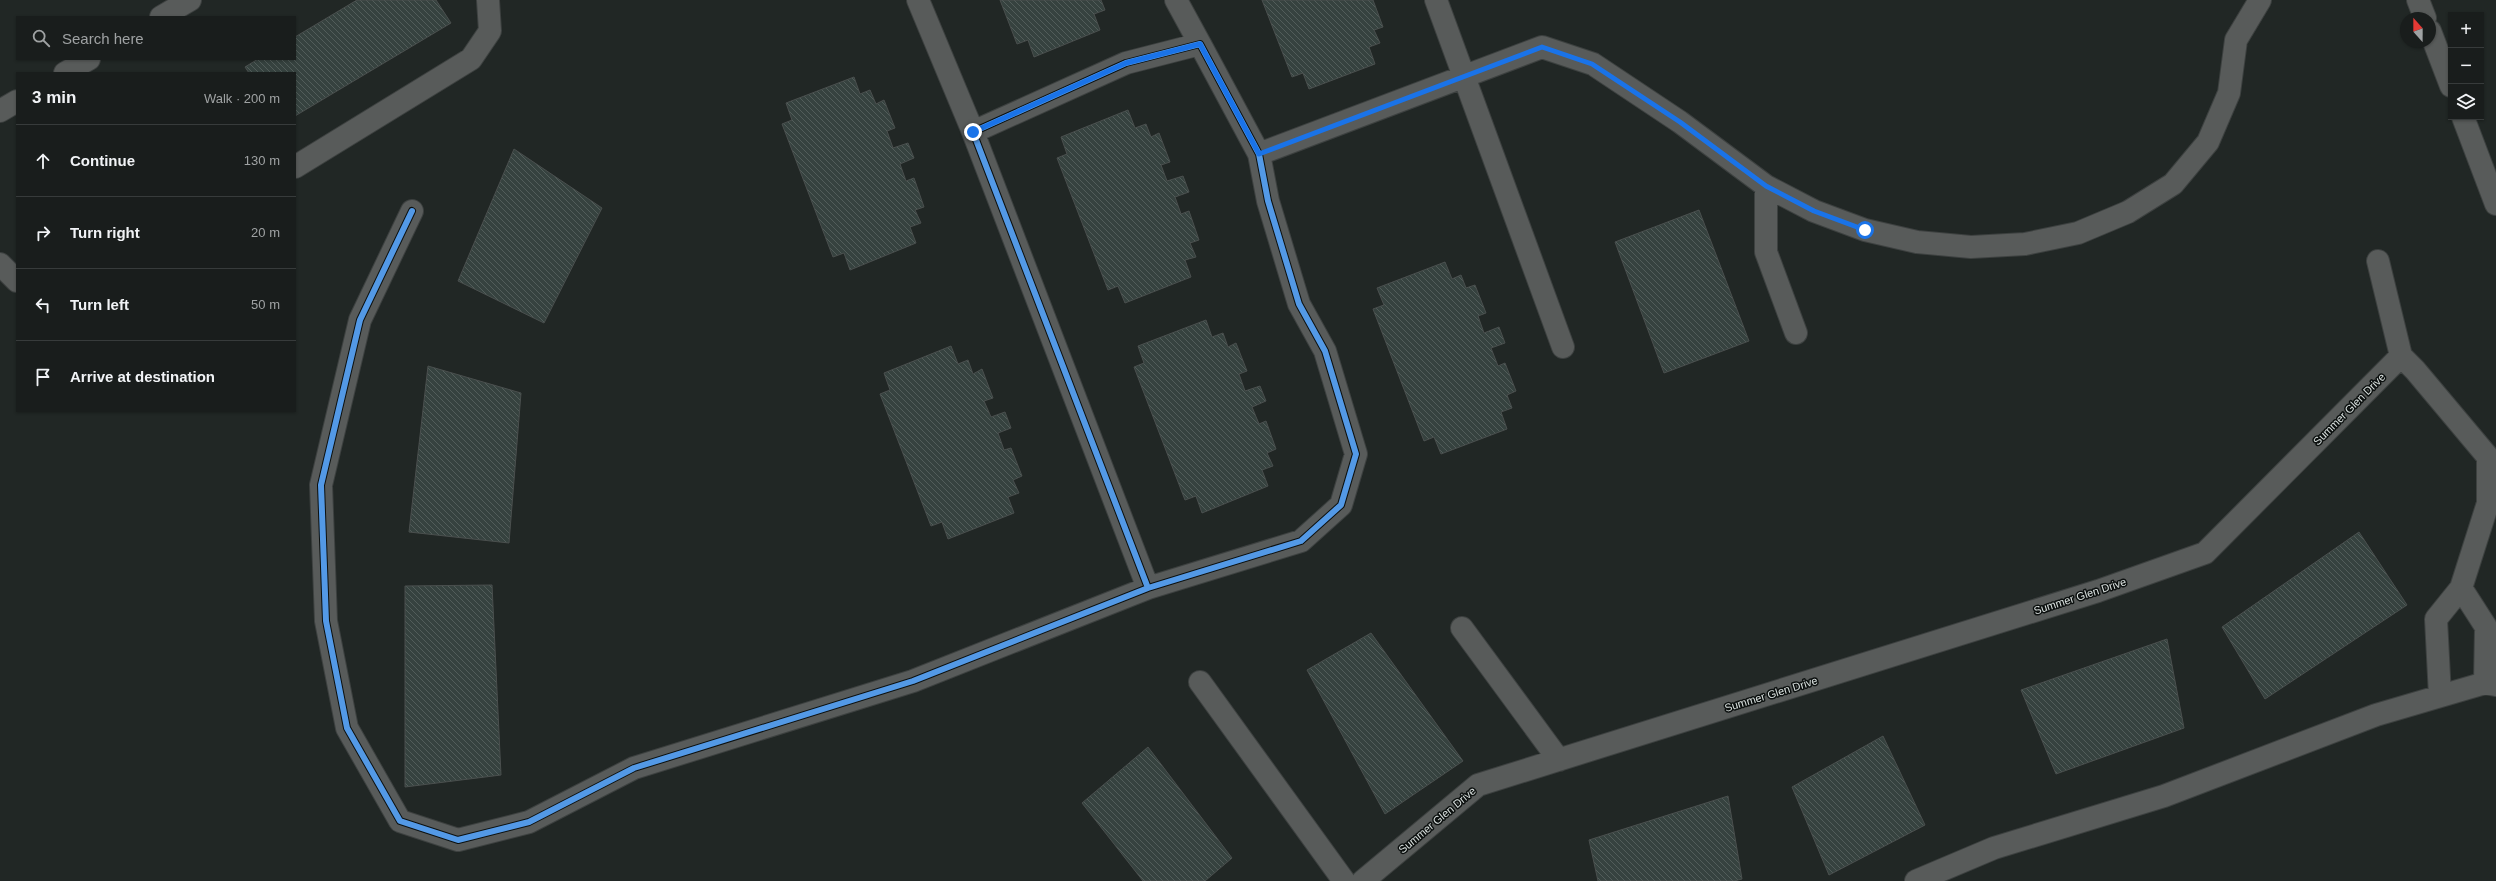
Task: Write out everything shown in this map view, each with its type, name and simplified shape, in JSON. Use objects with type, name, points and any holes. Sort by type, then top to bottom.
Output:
[{"type":"street","points":[[163,16],[190,0]]},
{"type":"street","points":[[296,166],[471,59],[490,31],[488,0]]},
{"type":"street","points":[[918,0],[973,132],[1148,588]]},
{"type":"street","points":[[412,211],[360,320],[321,485],[326,621],[347,728],[400,821],[458,840],[529,822],[634,768],[912,681],[1148,588],[1301,541],[1341,505],[1356,454],[1325,352],[1299,304],[1268,201],[1259,154],[1176,0]]},
{"type":"street","points":[[1436,0],[1563,347]]},
{"type":"street","points":[[1259,154],[1542,47],[1592,64],[1680,122],[1766,186],[1829,216],[1865,230],[1917,242],[1971,246],[2025,244],[2078,233],[2128,212],[2174,184],[2208,142],[2229,93],[2236,40],[2260,0]]},
{"type":"street","points":[[2418,0],[2423,12]]},
{"type":"street","points":[[973,132],[1126,63],[1200,44]]},
{"type":"street","points":[[2436,47],[2450,84]]},
{"type":"street","points":[[67,72],[87,60]]},
{"type":"street","points":[[0,111],[16,102]]},
{"type":"street","points":[[2464,120],[2496,204]]},
{"type":"street","points":[[1766,186],[1766,252],[1796,333]]},
{"type":"street","points":[[2378,261],[2401,356],[2415,370],[2488,457],[2488,503],[2461,588],[2436,619],[2440,696]]},
{"type":"street","points":[[0,264],[16,280]]},
{"type":"street","name":"Summer Glen Drive","points":[[1368,880],[1478,785],[2098,591],[2205,553],[2401,356]]},
{"type":"street","points":[[1916,881],[1994,848],[2164,796],[2376,715],[2440,696],[2490,684],[2486,627],[2461,588]]},
{"type":"street","points":[[1462,628],[1559,760]]},
{"type":"street","points":[[1200,682],[1344,881]]},
{"type":"building","points":[[357,0],[436,0],[451,23],[296,115],[296,72],[248,72],[245,67],[256,60],[296,60],[296,36]]},
{"type":"building","points":[[1000,0],[1101,0],[1105,10],[1094,14],[1100,30],[1034,57],[1028,40],[1017,44]]},
{"type":"building","points":[[1262,0],[1373,0],[1383,27],[1374,30],[1380,43],[1369,47],[1375,64],[1309,89],[1303,73],[1292,77]]},
{"type":"building","points":[[854,77],[860,94],[870,90],[876,104],[884,100],[895,128],[887,131],[893,148],[908,143],[914,158],[900,164],[906,181],[914,178],[924,207],[915,210],[921,223],[910,227],[916,243],[850,270],[844,253],[833,257],[782,124],[792,120],[786,103]]},
{"type":"building","points":[[1128,110],[1135,128],[1146,124],[1151,137],[1159,133],[1170,162],[1161,165],[1167,181],[1183,176],[1189,192],[1175,197],[1181,214],[1189,211],[1199,240],[1190,243],[1196,257],[1185,260],[1191,277],[1125,303],[1118,286],[1108,290],[1057,158],[1067,154],[1061,137]]},
{"type":"building","points":[[514,149],[602,208],[544,323],[458,281]]},
{"type":"building","points":[[1699,210],[1749,341],[1664,373],[1615,242]]},
{"type":"building","points":[[1445,262],[1452,279],[1461,275],[1466,288],[1475,285],[1486,313],[1478,316],[1484,333],[1499,327],[1505,343],[1491,348],[1498,366],[1505,363],[1516,391],[1507,395],[1512,408],[1501,412],[1507,429],[1441,454],[1434,437],[1424,441],[1373,309],[1384,305],[1377,288]]},
{"type":"building","points":[[1206,320],[1212,337],[1223,333],[1228,347],[1236,343],[1247,371],[1239,374],[1245,391],[1260,386],[1266,401],[1252,407],[1259,424],[1266,421],[1276,449],[1267,453],[1273,466],[1262,470],[1268,486],[1202,513],[1196,496],[1185,500],[1134,367],[1144,363],[1138,346]]},
{"type":"building","points":[[951,346],[958,364],[968,360],[973,374],[982,369],[993,398],[984,401],[991,417],[1005,412],[1011,428],[998,433],[1004,450],[1011,448],[1022,476],[1013,480],[1019,493],[1008,497],[1014,513],[948,539],[942,522],[931,526],[880,394],[890,390],[884,373]]},
{"type":"building","points":[[428,366],[521,393],[509,543],[409,532]]},
{"type":"building","points":[[2359,532],[2407,605],[2265,699],[2222,627]]},
{"type":"building","points":[[492,585],[501,775],[405,787],[405,586]]},
{"type":"building","points":[[1371,633],[1463,761],[1385,814],[1307,670]]},
{"type":"building","points":[[2167,639],[2184,728],[2056,774],[2021,690]]},
{"type":"building","points":[[1883,736],[1925,825],[1829,875],[1792,787]]},
{"type":"building","points":[[1148,747],[1232,858],[1205,881],[1143,881],[1082,803]]},
{"type":"building","points":[[1728,796],[1742,879],[1734,881],[1598,881],[1589,840]]},
{"type":"cycle path","points":[[412,211],[360,320],[321,485],[326,621],[347,728],[400,821],[458,840],[529,822],[634,768],[913,681],[1148,588],[1301,541],[1341,505],[1356,454],[1325,351],[1299,304],[1268,201],[1259,154],[1200,44],[1126,63],[973,132],[1148,588]]},
{"type":"route","points":[[973,132],[1126,63],[1200,44],[1259,154],[1542,47],[1592,64],[1680,122],[1766,186],[1814,211],[1865,230]]}]
